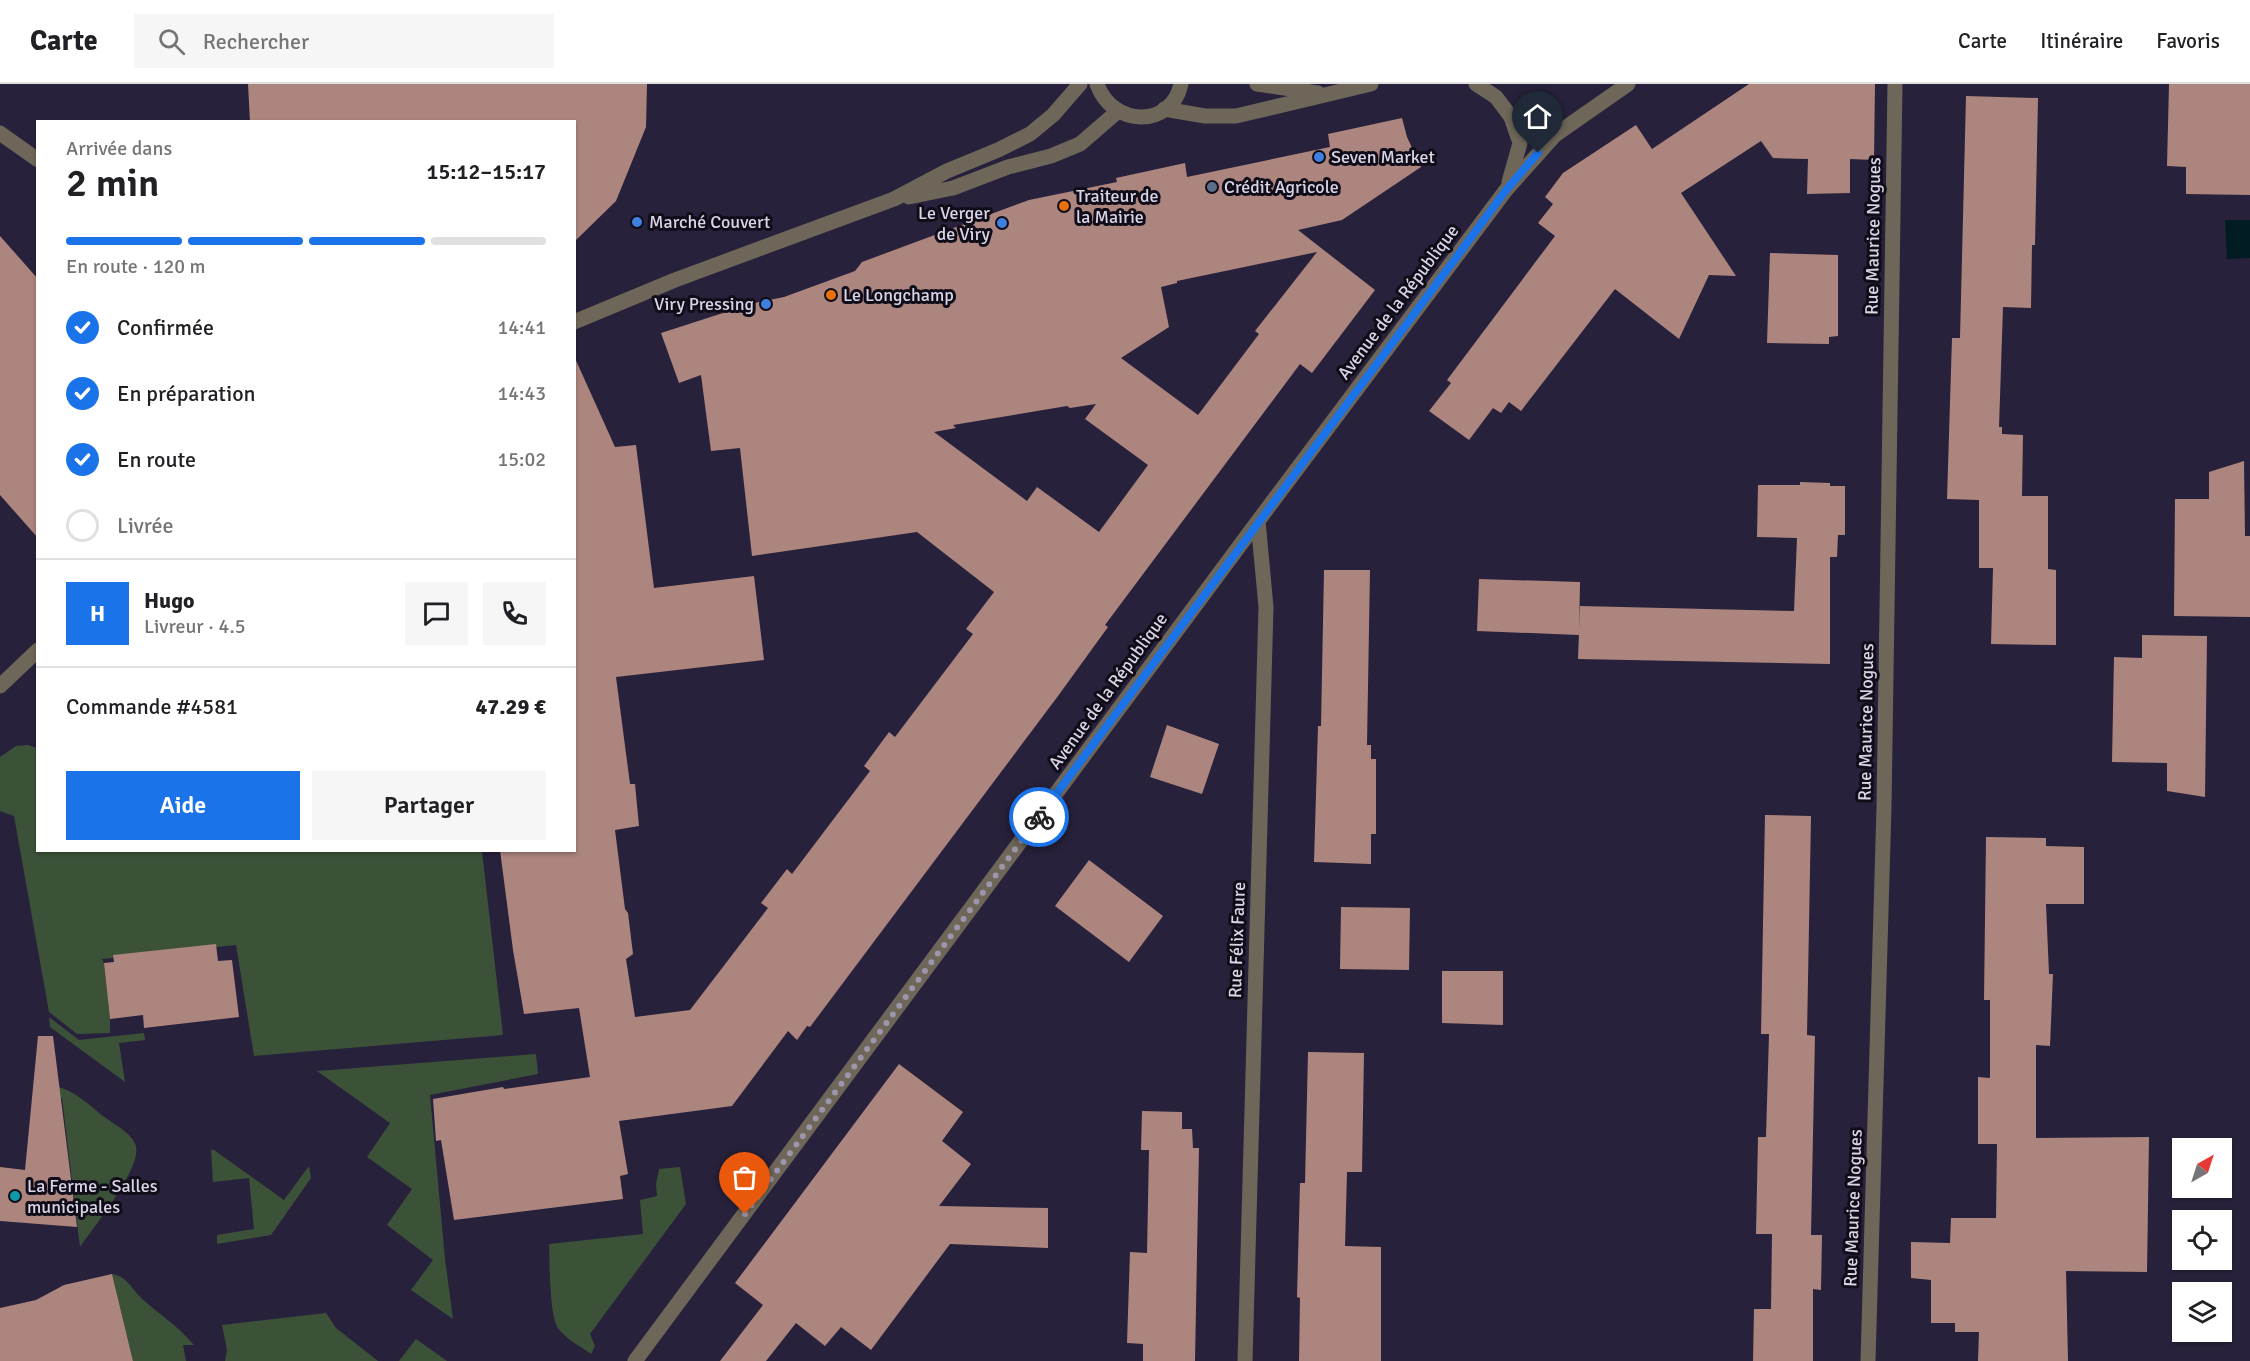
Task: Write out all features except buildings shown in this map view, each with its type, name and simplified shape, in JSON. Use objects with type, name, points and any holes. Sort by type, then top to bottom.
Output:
[{"type":"street","points":[[576,321],[675,280],[894,199],[947,171],[1030,134],[1053,115],[1080,84]]},
{"type":"street","points":[[1097,84],[1105,101],[1117,112],[1142,117],[1153,115],[1164,109],[1174,100],[1181,84]]},
{"type":"street","points":[[1257,84],[1330,94]]},
{"type":"street","points":[[1164,109],[1205,116],[1236,116],[1371,84]]},
{"type":"street","points":[[1476,84],[1496,97],[1511,117],[1520,143],[1506,190]]},
{"type":"street","name":"Avenue de la République","points":[[635,1361],[1506,190],[1555,135],[1628,84]]},
{"type":"street","name":"Rue Maurice Nogues","points":[[1868,1361],[1884,807],[1895,84]]},
{"type":"street","points":[[894,199],[953,188],[1008,167],[1051,156],[1080,144],[1117,112]]},
{"type":"street","points":[[0,133],[36,159]]},
{"type":"street","name":"Rue Félix Faure","points":[[1245,1361],[1266,607],[1258,521]]},
{"type":"street","points":[[0,686],[36,652]]},
{"type":"green space","points":[[28,745],[36,748],[36,852],[482,852],[503,1035],[254,1056],[236,945],[102,959],[110,1033],[77,1034],[49,1012],[14,816],[0,811],[0,757],[16,746]]},
{"type":"green space","points":[[49,1017],[79,1040],[144,1033],[145,1040],[119,1043],[125,1082],[50,1027]]},
{"type":"green space","points":[[536,1054],[538,1074],[430,1095],[445,1259],[453,1319],[411,1290],[433,1260],[387,1225],[412,1189],[367,1157],[390,1123],[317,1071]]},
{"type":"green space","points":[[56,1087],[81,1098],[127,1133],[136,1147],[136,1157],[124,1183],[80,1247],[62,1098],[35,1101]]},
{"type":"green space","points":[[211,1150],[284,1200],[309,1166],[311,1178],[271,1235],[217,1244],[217,1235],[254,1229],[249,1178],[213,1182]]},
{"type":"green space","points":[[680,1167],[686,1204],[590,1334],[595,1346],[591,1354],[565,1336],[555,1321],[551,1300],[549,1244],[643,1234],[640,1200],[657,1196],[656,1184],[659,1169]]},
{"type":"green space","points":[[112,1274],[119,1276],[129,1284],[141,1298],[194,1345],[183,1345],[186,1361],[133,1361]]},
{"type":"green space","points":[[326,1313],[336,1328],[378,1361],[225,1361],[227,1350],[222,1325]]},
{"type":"green space","points":[[416,1339],[447,1361],[399,1361]]},
{"type":"water","points":[[2225,220],[2250,220],[2250,258],[2227,259]]},
{"type":"way so far","points":[[745,1214],[1039,817]]},
{"type":"place","name":"Seven Market","points":[[1319,157]]},
{"type":"place","name":"Crédit Agricole","points":[[1212,187]]},
{"type":"place","name":"Traiteur de la Mairie","points":[[1064,206]]},
{"type":"place","name":"Marché Couvert","points":[[637,222]]},
{"type":"place","name":"Le Verger de Viry","points":[[1002,223]]},
{"type":"place","name":"Le Longchamp","points":[[831,295]]},
{"type":"place","name":"Viry Pressing","points":[[766,304]]},
{"type":"place","name":"La Ferme - Salles municipales","points":[[15,1196]]},
{"type":"route","points":[[1039,817],[1506,190],[1538,153]]}]
